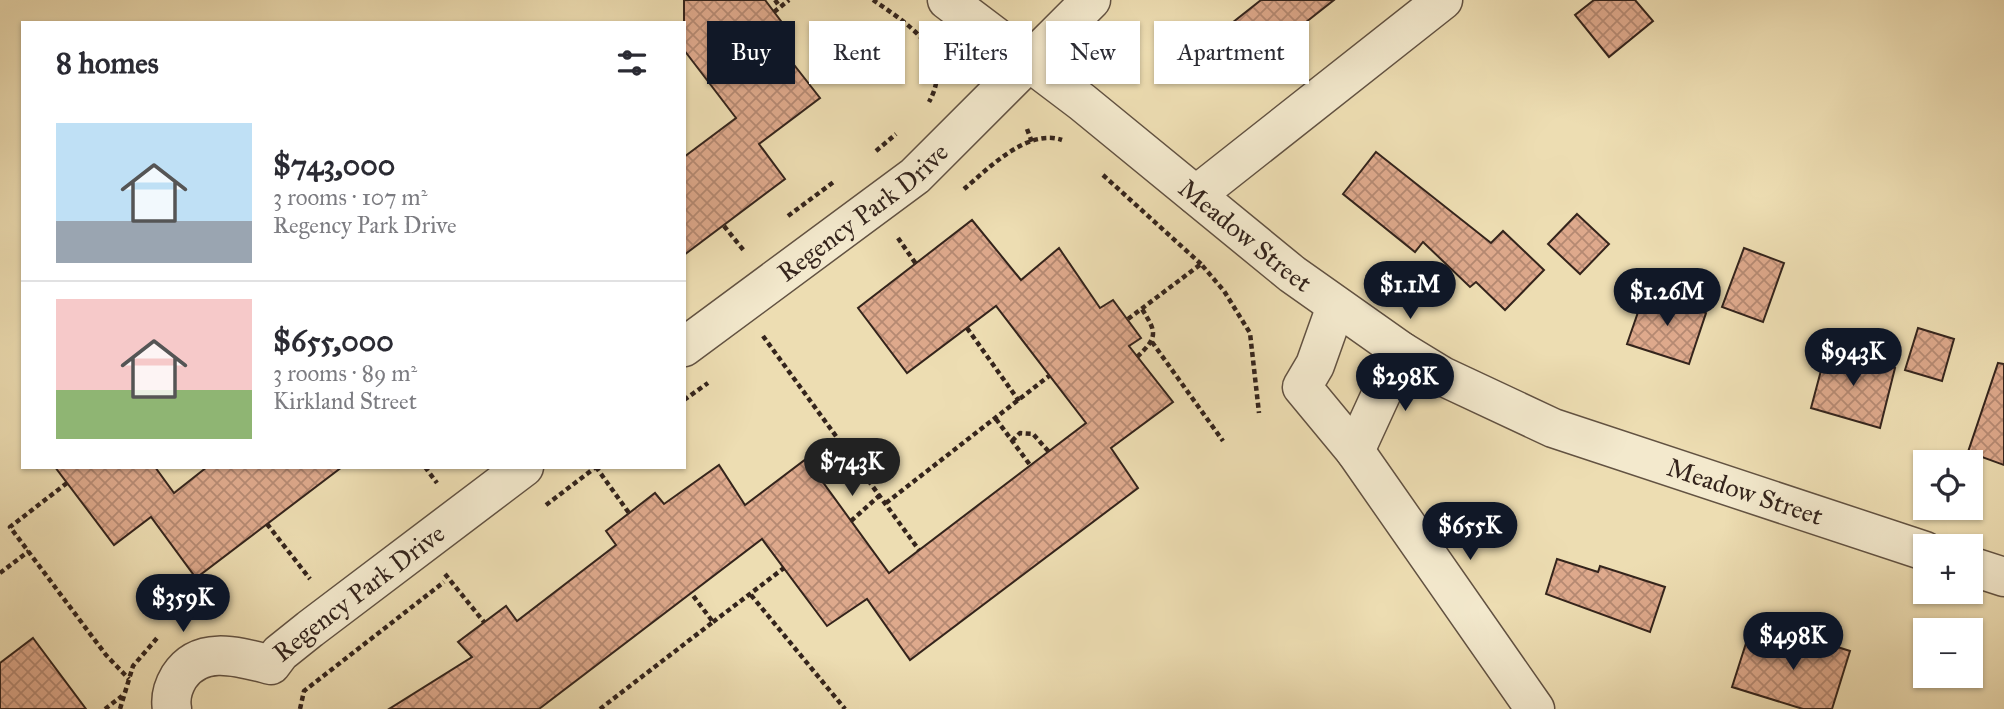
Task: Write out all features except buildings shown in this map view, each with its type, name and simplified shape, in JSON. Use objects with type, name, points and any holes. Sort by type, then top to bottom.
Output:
[{"type":"street","name":"Meadow Street","points":[[947,0],[975,21]]},
{"type":"street","name":"Regency Park Drive","points":[[1032,55],[1091,0]]},
{"type":"street","points":[[1196,195],[1443,0]]},
{"type":"street","name":"Meadow Street","points":[[1032,64],[1336,306],[1401,351],[1462,387],[1553,428],[1913,547]]},
{"type":"street","name":"Regency Park Drive","points":[[686,345],[915,176],[1004,84]]},
{"type":"street","points":[[1336,306],[1315,365],[1302,387],[1355,451],[1520,702]]},
{"type":"street","points":[[1355,451],[1401,351]]},
{"type":"street","name":"Regency Park Drive","points":[[172,709],[176,683],[188,666],[203,657],[233,656],[271,665],[280,653],[310,629],[521,469]]},
{"type":"street","points":[[1983,570],[2004,577]]},
{"type":"path","points":[[775,0],[780,7]]},
{"type":"path","points":[[774,12],[789,0]]},
{"type":"path","points":[[873,0],[919,34]]},
{"type":"path","points":[[924,113],[936,84]]},
{"type":"path","points":[[866,159],[902,129]]},
{"type":"path","points":[[1027,129],[1032,142]]},
{"type":"path","points":[[952,197],[998,161],[1032,142],[1057,138],[1067,142]]},
{"type":"path","points":[[1092,165],[1201,264],[1224,291],[1250,333],[1259,413]]},
{"type":"path","points":[[781,222],[845,174]]},
{"type":"path","points":[[724,226],[752,261]]},
{"type":"path","points":[[908,230],[897,238],[916,264]]},
{"type":"path","points":[[734,259],[753,244]]},
{"type":"path","points":[[1128,319],[1201,264]]},
{"type":"path","points":[[738,306],[919,550]]},
{"type":"path","points":[[1142,309],[1152,325],[1152,342],[1223,441]]},
{"type":"path","points":[[967,328],[1019,401]]},
{"type":"path","points":[[1137,356],[1152,342]]},
{"type":"path","points":[[886,503],[1049,376]]},
{"type":"path","points":[[996,419],[1030,465]]},
{"type":"path","points":[[1012,441],[1020,433],[1033,434],[1049,452]]},
{"type":"path","points":[[542,508],[593,469]]},
{"type":"path","points":[[597,469],[629,513]]},
{"type":"path","points":[[427,492],[448,475]]},
{"type":"path","points":[[66,483],[10,527],[106,655],[129,679]]},
{"type":"path","points":[[851,521],[880,495]]},
{"type":"path","points":[[267,524],[311,581]]},
{"type":"path","points":[[0,573],[29,551]]},
{"type":"path","points":[[441,568],[484,622]]},
{"type":"path","points":[[600,709],[785,568]]},
{"type":"path","points":[[300,709],[304,691],[459,571]]},
{"type":"path","points":[[302,587],[322,572]]},
{"type":"path","points":[[691,593],[713,622]]},
{"type":"path","points":[[751,595],[845,709]]},
{"type":"path","points":[[120,709],[133,666],[161,634]]},
{"type":"path","points":[[105,709],[122,696]]}]
